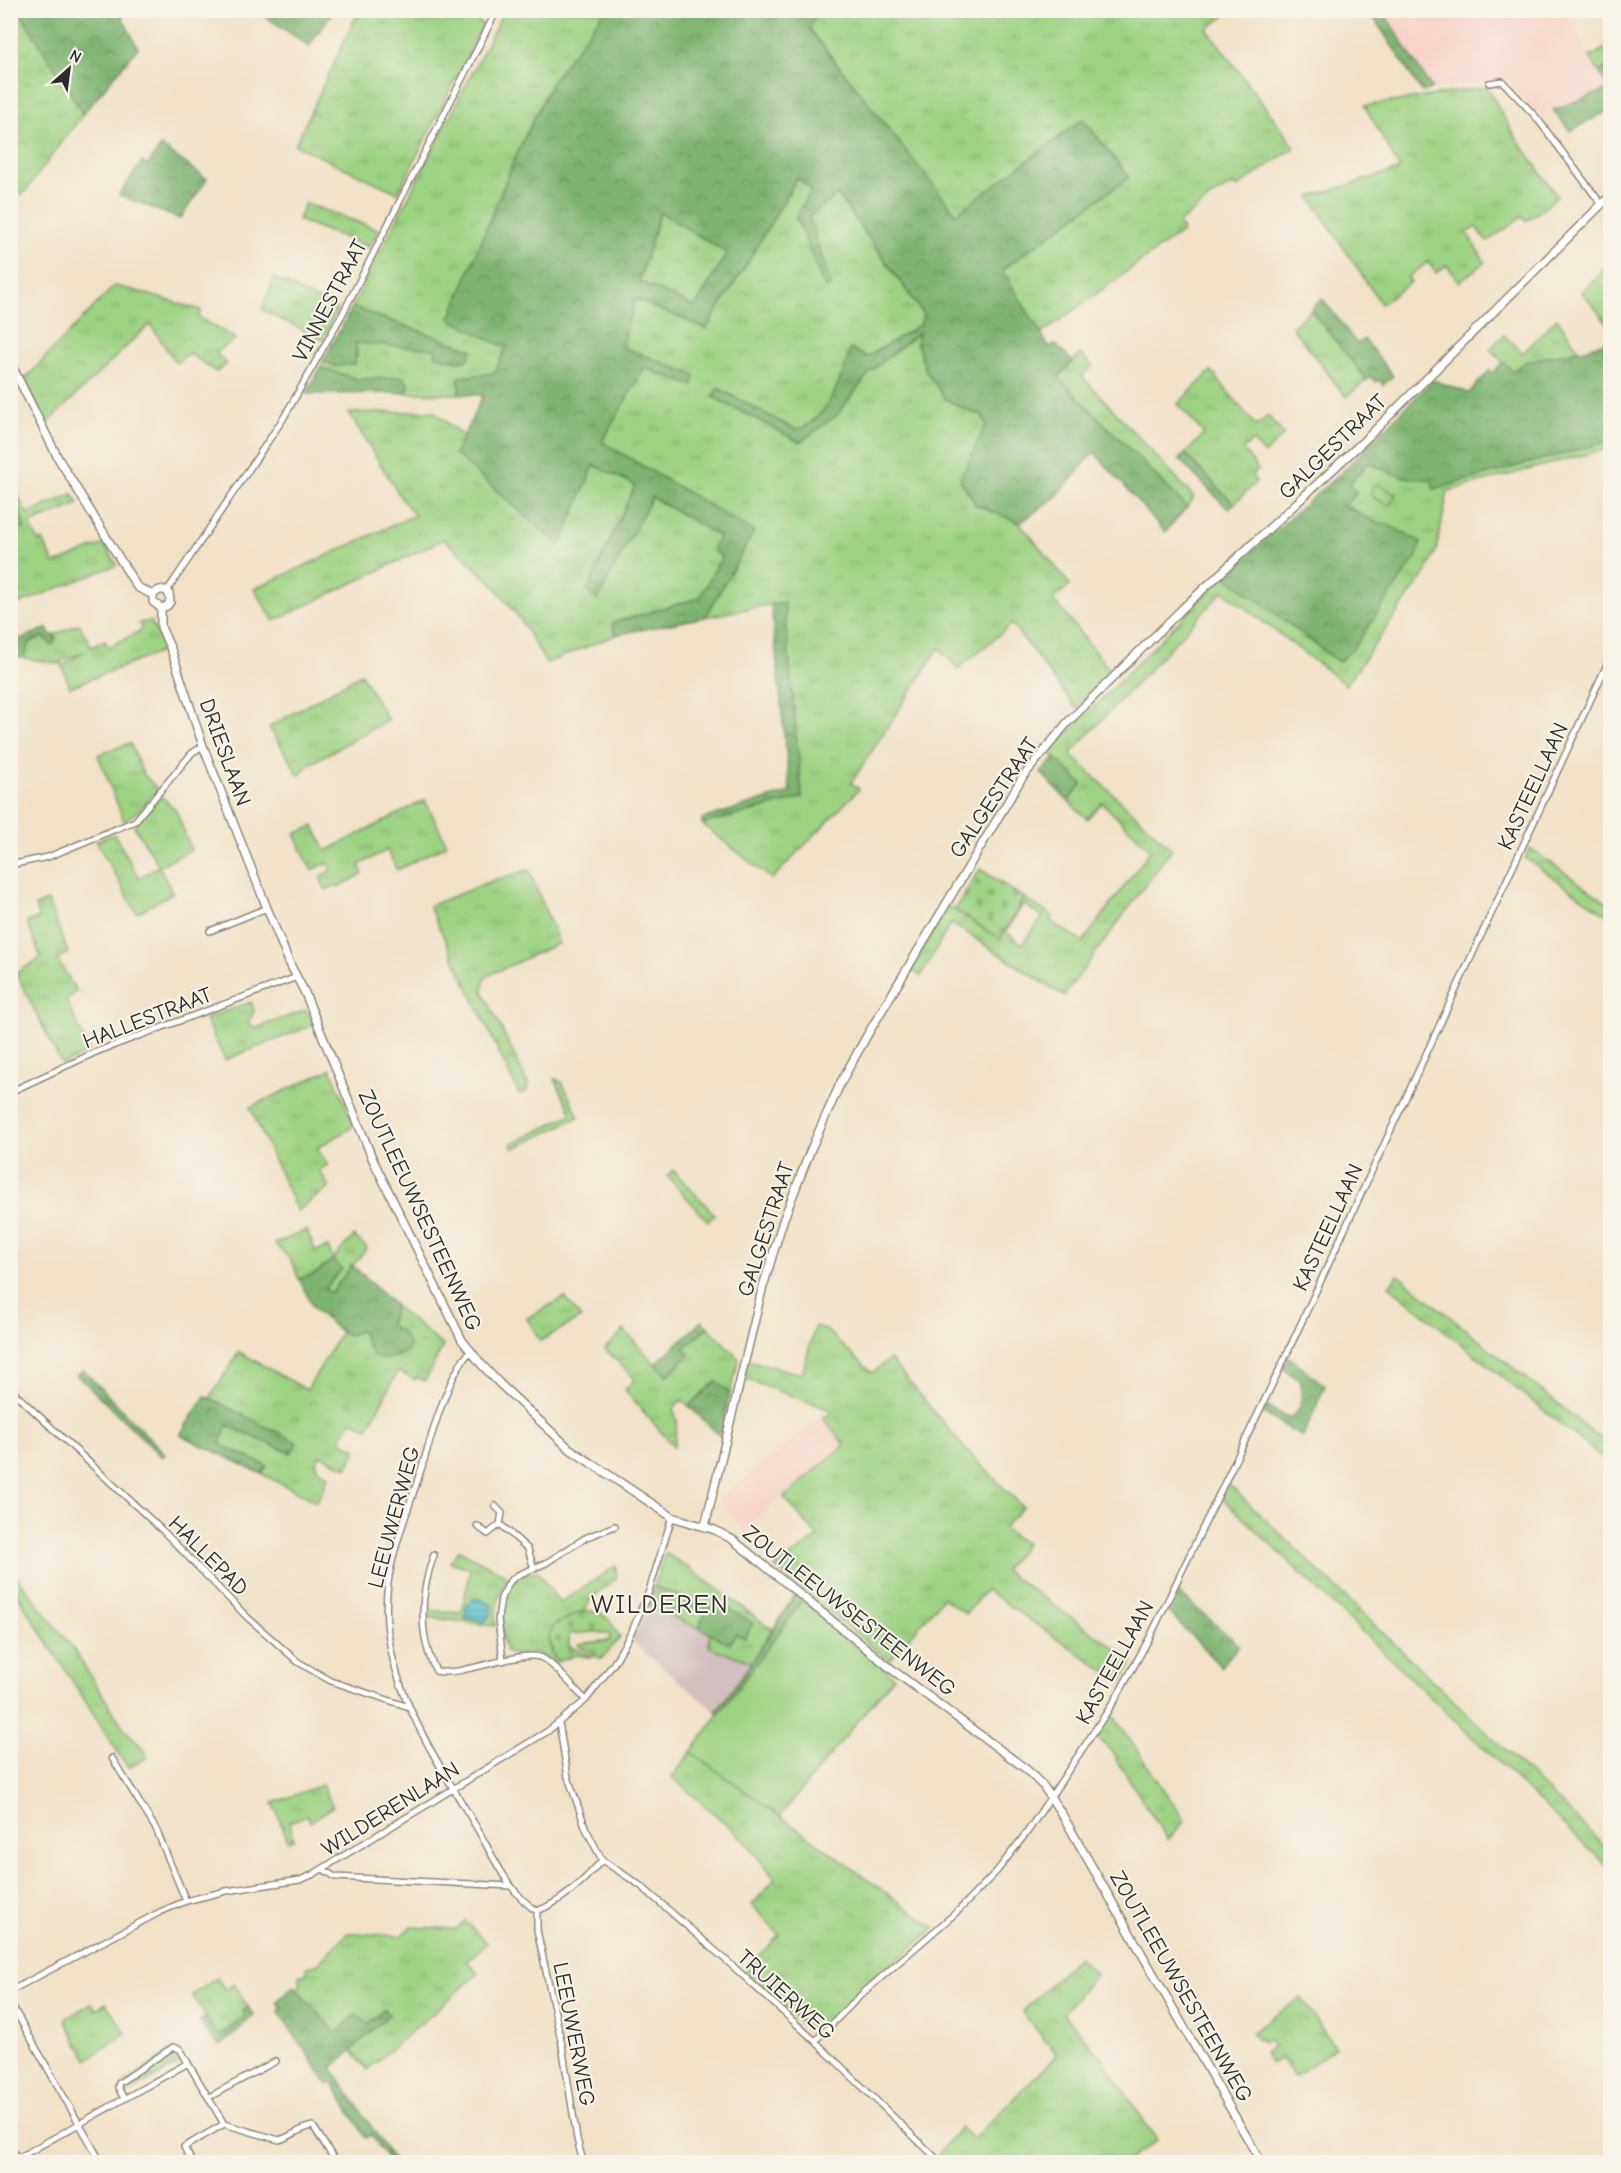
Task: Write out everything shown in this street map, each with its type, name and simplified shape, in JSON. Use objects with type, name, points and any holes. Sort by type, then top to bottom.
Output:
[{"type":"street","name":"VINNESTRAAT","points":[[167,591],[283,419],[343,313],[497,10]]},
{"type":"street","points":[[1489,83],[1503,81],[1536,117],[1602,205]]},
{"type":"street","name":"GALGESTRAAT","points":[[705,1526],[762,1290],[783,1221],[811,1149],[841,1082],[868,1032],[1017,785],[1067,723],[1100,690],[1217,575],[1299,503],[1368,437],[1611,196]]},
{"type":"street","points":[[10,362],[58,458],[85,504],[137,587],[153,595]]},
{"type":"street","points":[[159,590],[167,591],[171,597],[170,602],[161,608],[153,602],[153,595],[159,590]]},
{"type":"street","name":"DRIESLAAN","points":[[161,608],[161,627],[172,652],[203,746],[297,977]]},
{"type":"street","name":"KASTEELLAAN","points":[[815,2041],[862,1994],[979,1891],[1013,1852],[1104,1718],[1150,1637],[1284,1360],[1611,658]]},
{"type":"street","points":[[10,865],[48,857],[135,820],[192,753],[203,746]]},
{"type":"street","points":[[210,931],[267,908]]},
{"type":"street","name":"ZOUTLEEUWSESTEENWEG","points":[[297,977],[373,1160],[453,1324],[470,1352],[500,1384],[570,1449],[672,1517],[705,1526],[723,1534],[747,1550],[894,1671],[1037,1779],[1051,1797],[1262,2163]]},
{"type":"street","name":"HALLESTRAAT","points":[[10,1092],[96,1052],[297,977]]},
{"type":"street","name":"LEEUWERWEG","points":[[470,1352],[461,1362],[442,1405],[401,1535],[388,1584],[387,1612],[391,1647],[409,1707],[453,1788],[511,1886],[524,1902],[537,1911],[537,1930],[562,2045],[583,2163]]},
{"type":"street","name":"HALLEPAD","points":[[10,1389],[162,1530],[248,1617],[298,1662],[332,1681],[409,1707]]},
{"type":"street","points":[[477,1526],[488,1534],[500,1524],[502,1513],[495,1506]]},
{"type":"street","name":"WILDERENLAAN","points":[[10,1991],[160,1912],[186,1901],[226,1891],[300,1880],[323,1869],[559,1723],[586,1700],[614,1664],[632,1631],[648,1591],[672,1517]]},
{"type":"street","points":[[500,1524],[528,1549],[534,1569]]},
{"type":"street","points":[[503,1661],[498,1619],[503,1592],[513,1577],[534,1569],[585,1538],[615,1526]]},
{"type":"street","points":[[434,1555],[426,1575],[423,1599],[426,1640],[436,1671],[452,1671],[503,1661],[541,1657],[586,1700]]},
{"type":"street","points":[[537,1911],[560,1898],[602,1860],[586,1829],[568,1777],[559,1723]]},
{"type":"street","points":[[112,1758],[156,1829],[186,1901]]},
{"type":"street","name":"TRUIERWEG","points":[[602,1860],[641,1886],[815,2041],[940,2163]]},
{"type":"street","points":[[323,1869],[335,1877],[511,1886]]},
{"type":"street","points":[[10,2002],[101,2163]]},
{"type":"street","points":[[124,2099],[119,2092],[119,2083],[173,2047],[180,2049],[224,2124],[279,2140],[313,2126],[336,2163]]},
{"type":"street","points":[[209,2097],[276,2061]]},
{"type":"street","points":[[11,2163],[19,2161],[79,2124],[188,2063]]},
{"type":"street","points":[[192,2163],[184,2148],[224,2124]]},
{"type":"street","points":[[10,2146],[19,2161]]},
{"type":"shaded area","points":[[1386,10],[1563,11],[1609,89],[1539,116],[1505,78],[1432,89],[1384,13],[1387,12]]},
{"type":"shaded area","points":[[822,1416],[845,1445],[743,1530],[718,1499]]},
{"type":"shaded area","points":[[647,1607],[710,1634],[710,1647],[752,1662],[716,1712],[632,1642]]},
{"type":"green space","points":[[19,10],[83,114],[25,192],[11,199],[10,11]]},
{"type":"green space","points":[[265,10],[333,11],[309,46],[262,14]]},
{"type":"green space","points":[[817,10],[1231,11],[1207,29],[1295,147],[1236,188],[1233,184],[1214,195],[1179,223],[1183,231],[1041,334],[1002,270],[1129,177],[1083,119],[956,214],[809,28]]},
{"type":"green space","points":[[19,11],[119,11],[138,48],[83,114]]},
{"type":"green space","points":[[362,11],[463,11],[483,25],[398,193],[295,145],[356,17],[358,18]]},
{"type":"green space","points":[[504,11],[605,11],[553,80],[517,153],[450,318],[506,348],[494,373],[460,377],[459,394],[405,393],[409,387],[404,377],[358,379],[320,368],[323,361],[336,366],[357,358],[356,342],[472,350],[352,307]]},
{"type":"green space","points":[[605,11],[817,11],[809,29],[956,214],[1083,119],[1129,177],[1002,270],[1049,347],[1055,344],[1073,362],[1058,377],[1187,507],[1165,532],[1094,452],[1057,496],[1020,523],[976,505],[960,480],[986,424],[981,414],[972,413],[945,399],[926,371],[917,344],[919,332],[870,372],[837,415],[800,442],[713,397],[718,388],[796,430],[817,418],[825,408],[838,385],[850,349],[867,357],[921,324],[923,313],[838,195],[809,217],[831,286],[825,288],[796,217],[811,190],[797,178],[706,329],[635,299],[622,347],[695,375],[693,386],[644,368],[602,442],[754,532],[705,617],[616,635],[612,623],[699,598],[722,557],[712,550],[719,536],[652,497],[597,600],[587,591],[635,485],[594,465],[560,546],[455,454],[483,395],[459,394],[459,377],[494,373],[506,348],[450,319],[517,153],[553,80]],"holes":[[[660,212],[727,253],[695,307],[639,281]]]},
{"type":"green space","points":[[1379,11],[1387,12],[1384,13],[1432,89],[1422,92],[1372,15]]},
{"type":"green space","points":[[1610,45],[1610,65],[1599,72],[1590,57]]},
{"type":"green space","points":[[1608,67],[1610,69],[1610,110],[1570,131],[1553,110],[1609,89],[1599,72]]},
{"type":"green space","points":[[1487,87],[1513,133],[1557,196],[1526,221],[1522,217],[1487,242],[1476,227],[1467,233],[1485,262],[1459,282],[1447,265],[1436,273],[1428,262],[1408,277],[1411,282],[1381,304],[1310,197],[1400,169],[1365,106]]},
{"type":"green space","points":[[161,146],[207,179],[180,219],[119,195],[142,162],[147,166]]},
{"type":"green space","points":[[797,178],[811,190],[796,217],[831,286],[808,217],[838,195],[923,314],[921,324],[867,357],[850,350],[838,385],[825,408],[807,425],[796,430],[718,388],[713,397],[800,442],[837,415],[870,372],[919,332],[917,344],[926,371],[945,399],[972,413],[981,414],[986,424],[976,505],[1020,523],[1070,585],[1053,599],[1112,673],[1076,708],[1012,624],[958,669],[939,648],[851,783],[859,789],[772,879],[702,824],[802,798],[784,602],[705,617],[754,532],[602,442],[644,368],[693,385],[694,375],[622,347],[635,298],[706,329]]},
{"type":"green space","points":[[305,203],[379,230],[369,247],[298,220]]},
{"type":"green space","points":[[660,212],[727,253],[695,307],[639,282]]},
{"type":"green space","points":[[1610,264],[1608,287],[1610,327],[1582,292]]},
{"type":"green space","points":[[274,278],[337,309],[323,340],[262,310]]},
{"type":"green space","points":[[114,286],[201,310],[198,317],[236,339],[216,353],[227,364],[216,372],[189,353],[176,363],[150,324],[46,424],[25,379]]},
{"type":"green space","points":[[1322,298],[1357,344],[1364,339],[1393,376],[1383,385],[1371,376],[1367,380],[1311,310]]},
{"type":"green space","points":[[352,307],[473,350],[467,360],[457,361],[436,356],[435,349],[356,343],[355,364],[336,366],[323,361]]},
{"type":"green space","points":[[1311,310],[1367,380],[1346,397],[1292,327]]},
{"type":"green space","points":[[1557,318],[1579,350],[1527,361],[1512,371],[1490,349],[1504,335],[1523,353]]},
{"type":"green space","points":[[1610,340],[1610,441],[1434,489],[1431,479],[1398,475],[1369,462],[1349,484],[1357,493],[1344,506],[1380,524],[1383,522],[1421,542],[1417,556],[1355,646],[1339,662],[1225,575],[1342,472],[1433,380],[1469,393],[1490,370],[1493,373],[1503,362],[1513,371],[1527,361],[1585,349]]},
{"type":"green space","points":[[1080,354],[1093,366],[1082,376],[1194,497],[1187,507],[1058,377]]},
{"type":"green space","points":[[320,368],[358,379],[404,377],[409,387],[405,393],[306,394]]},
{"type":"green space","points":[[1211,371],[1256,426],[1268,416],[1284,435],[1264,454],[1253,441],[1243,449],[1258,470],[1252,476],[1256,482],[1234,504],[1185,454],[1204,434],[1178,404]]},
{"type":"green space","points":[[434,411],[463,436],[455,454],[560,546],[594,465],[635,485],[587,591],[597,600],[652,497],[719,536],[722,556],[699,598],[612,623],[616,635],[546,663],[520,619],[492,583],[444,539],[274,621],[254,589],[415,515],[403,501],[349,413]]},
{"type":"green space","points":[[1610,441],[1610,448],[1448,491],[1436,551],[1427,571],[1346,685],[1223,591],[1070,754],[1172,849],[1064,996],[951,923],[921,976],[910,969],[949,906],[1000,939],[1024,898],[1053,916],[1050,921],[1083,942],[1151,850],[1102,803],[1087,819],[1068,801],[1082,784],[1049,752],[1225,575],[1338,662],[1380,524],[1344,505],[1348,485],[1369,462],[1399,475],[1432,479],[1434,489]],"holes":[[[1023,904],[1043,917],[1022,944],[1006,932]]]},
{"type":"green space","points":[[1185,454],[1234,504],[1228,509],[1179,459]]},
{"type":"green space","points":[[1377,483],[1396,494],[1389,506],[1370,495]]},
{"type":"green space","points":[[17,493],[27,514],[73,494],[79,504],[30,524],[39,542],[43,540],[54,564],[104,544],[117,565],[11,607],[10,532],[25,528],[18,508],[11,511],[11,494]]},
{"type":"green space","points":[[19,508],[25,528],[11,532],[11,511]]},
{"type":"green space","points":[[784,602],[802,798],[702,824],[702,819],[790,792],[771,604]]},
{"type":"green space","points":[[151,621],[166,650],[70,687],[62,666],[84,652],[61,661],[61,664],[23,658],[30,642],[44,636],[56,638],[54,635],[79,624],[92,647],[104,640],[109,647],[142,630],[139,623]]},
{"type":"green space","points":[[47,628],[49,633],[56,638],[54,644],[51,645],[44,636],[30,642],[23,658],[11,656],[11,643]]},
{"type":"green space","points":[[361,674],[388,720],[308,765],[299,775],[269,727]]},
{"type":"green space","points":[[130,743],[143,774],[158,789],[139,811],[124,821],[98,755]]},
{"type":"green space","points":[[1055,758],[1082,784],[1068,801],[1041,773]]},
{"type":"green space","points":[[161,796],[176,810],[191,850],[159,866],[134,826]]},
{"type":"green space","points":[[425,800],[447,845],[397,870],[387,850],[359,865],[363,874],[338,887],[336,885],[326,890],[320,877],[331,871],[328,863],[311,870],[295,834],[314,826],[326,851]]},
{"type":"green space","points":[[114,834],[139,878],[159,866],[173,893],[137,913],[96,841]]},
{"type":"green space","points":[[1530,848],[1610,905],[1610,917],[1525,858]]},
{"type":"green space","points":[[980,869],[1024,898],[1000,939],[955,910]]},
{"type":"green space","points":[[529,870],[559,943],[487,976],[484,980],[483,991],[528,1084],[527,1091],[519,1094],[429,906],[494,880]]},
{"type":"green space","points":[[48,901],[68,953],[57,959],[77,992],[66,1000],[89,1050],[62,1065],[16,973],[41,958],[27,922],[39,918],[35,906]]},
{"type":"green space","points":[[251,1002],[254,1011],[248,1023],[256,1028],[306,1010],[313,1025],[225,1060],[205,1019]]},
{"type":"green space","points":[[331,1069],[354,1126],[317,1148],[328,1165],[319,1170],[329,1187],[297,1211],[250,1107]]},
{"type":"green space","points":[[555,1079],[562,1082],[579,1117],[513,1149],[511,1144],[572,1114]]},
{"type":"green space","points":[[673,1170],[715,1215],[708,1221],[667,1176]]},
{"type":"green space","points":[[306,1230],[316,1251],[328,1247],[333,1259],[354,1236],[367,1248],[331,1293],[325,1289],[332,1260],[316,1273],[299,1279],[290,1259],[275,1244]]},
{"type":"green space","points":[[333,1260],[342,1269],[325,1289],[331,1293],[352,1265],[395,1306],[390,1325],[404,1335],[410,1346],[409,1350],[387,1359],[377,1358],[369,1349],[361,1331],[350,1335],[341,1332],[314,1309],[299,1279],[316,1273]]},
{"type":"green space","points":[[1398,1275],[1610,1446],[1610,1464],[1389,1286]]},
{"type":"green space","points":[[565,1297],[581,1318],[540,1341],[527,1318]]},
{"type":"green space","points":[[395,1306],[443,1346],[425,1381],[416,1377],[415,1380],[398,1371],[368,1428],[351,1420],[341,1441],[357,1449],[347,1468],[320,1455],[316,1463],[317,1468],[329,1476],[317,1502],[262,1474],[267,1466],[219,1444],[227,1425],[290,1453],[297,1443],[210,1398],[239,1352],[307,1390],[341,1332],[350,1335],[361,1331],[367,1340],[368,1347],[404,1335],[390,1325]]},
{"type":"green space","points":[[702,1321],[708,1327],[684,1348],[689,1355],[667,1376],[655,1364]]},
{"type":"green space","points":[[815,1326],[825,1329],[872,1373],[890,1359],[966,1450],[1023,1507],[1003,1528],[1026,1544],[1004,1570],[1133,1661],[1121,1682],[986,1590],[966,1614],[943,1598],[889,1661],[775,1567],[818,1537],[784,1497],[845,1445],[823,1418],[833,1411],[743,1378],[747,1360],[802,1374]]},
{"type":"green space","points":[[708,1327],[739,1359],[730,1394],[716,1381],[689,1406],[682,1400],[673,1410],[677,1420],[674,1447],[625,1390],[635,1379],[605,1349],[624,1330],[662,1371]]},
{"type":"green space","points":[[1289,1357],[1325,1386],[1303,1437],[1263,1413],[1266,1406],[1290,1419],[1301,1406],[1301,1381],[1283,1369]]},
{"type":"green space","points":[[83,1370],[165,1454],[162,1457],[77,1375]]},
{"type":"green space","points":[[716,1381],[730,1394],[720,1436],[689,1406]]},
{"type":"green space","points":[[205,1396],[297,1442],[291,1453],[227,1425],[220,1444],[267,1466],[262,1474],[180,1435]]},
{"type":"green space","points":[[1227,1483],[1610,1851],[1610,1869],[1220,1496]]},
{"type":"green space","points":[[459,1550],[509,1577],[498,1600],[495,1626],[426,1617],[426,1610],[462,1613],[470,1568],[450,1562]]},
{"type":"green space","points":[[665,1553],[772,1629],[752,1662],[709,1647],[710,1634],[730,1643],[718,1602],[714,1609],[654,1586]]},
{"type":"green space","points":[[616,1566],[616,1578],[591,1599],[584,1611],[554,1625],[548,1640],[556,1662],[552,1664],[535,1652],[514,1655],[506,1651],[502,1615],[506,1595],[517,1579],[537,1571],[560,1603]]},
{"type":"green space","points":[[11,1570],[72,1647],[125,1730],[148,1757],[128,1768],[11,1585]]},
{"type":"green space","points":[[654,1586],[713,1609],[718,1602],[753,1623],[745,1638],[735,1634],[730,1644],[699,1628],[705,1613],[684,1605],[664,1614],[647,1607]]},
{"type":"green space","points":[[1176,1590],[1239,1645],[1221,1667],[1166,1609]]},
{"type":"green space","points":[[795,1595],[802,1601],[719,1715],[716,1712],[752,1662]]},
{"type":"green space","points":[[802,1601],[894,1677],[780,1816],[691,1752]]},
{"type":"green space","points":[[684,1605],[705,1614],[699,1628],[664,1614]]},
{"type":"green space","points":[[584,1611],[598,1612],[607,1618],[620,1638],[601,1659],[578,1644],[610,1640],[610,1634],[597,1632],[569,1634],[569,1646],[594,1658],[577,1655],[556,1662],[548,1639],[554,1625]]},
{"type":"green space","points":[[1112,1714],[1185,1821],[1168,1840],[1116,1759],[1118,1758],[1096,1736]]},
{"type":"green space","points":[[691,1752],[935,1928],[861,1991],[817,2034],[814,2034],[744,1972],[779,1935],[752,1905],[775,1879],[744,1840],[672,1777]]},
{"type":"green space","points":[[322,1785],[333,1807],[310,1822],[307,1815],[289,1822],[294,1839],[288,1841],[273,1803]]},
{"type":"green space","points":[[465,1921],[487,1943],[467,1961],[478,1974],[367,2070],[351,2050],[389,2014],[384,2010],[368,2026],[336,2033],[296,1988],[301,1984],[299,1976],[307,1974],[306,1967],[316,1965],[348,1933],[401,1936],[411,1927],[456,1929]]},
{"type":"green space","points":[[1078,1957],[1096,1974],[1063,2013],[1101,2057],[1157,2140],[1126,2162],[945,2162],[937,2156],[960,2127],[973,2139],[1057,2055],[1022,2012]]},
{"type":"green space","points":[[217,1978],[225,1990],[234,1984],[248,2007],[243,2011],[245,2016],[221,2035],[213,2029],[192,1995]]},
{"type":"green space","points":[[294,1986],[336,2033],[356,2014],[368,2025],[384,2009],[389,2015],[332,2068],[395,2162],[390,2162],[371,2135],[366,2138],[332,2082],[328,2085],[278,2011],[283,2008],[276,2002]]},
{"type":"green space","points":[[1301,1997],[1335,2048],[1294,2077],[1282,2058],[1271,2064],[1264,2053],[1273,2046],[1269,2040],[1263,2043],[1260,2038],[1257,2040],[1251,2033]]},
{"type":"green space","points":[[92,2003],[96,2010],[106,2003],[126,2033],[87,2060],[65,2019]]},
{"type":"green space","points":[[248,2007],[254,2015],[221,2046],[211,2038],[200,2021],[205,2017],[213,2029],[221,2035],[245,2016],[243,2012]]},
{"type":"green space","points":[[173,2049],[178,2050],[182,2056],[181,2063],[129,2092],[122,2090],[125,2083]]},
{"type":"water","points":[[475,1599],[492,1605],[490,1616],[484,1622],[465,1618],[467,1605]]},
{"type":"district","name":"WILDEREN","points":[[660,1604]]}]
